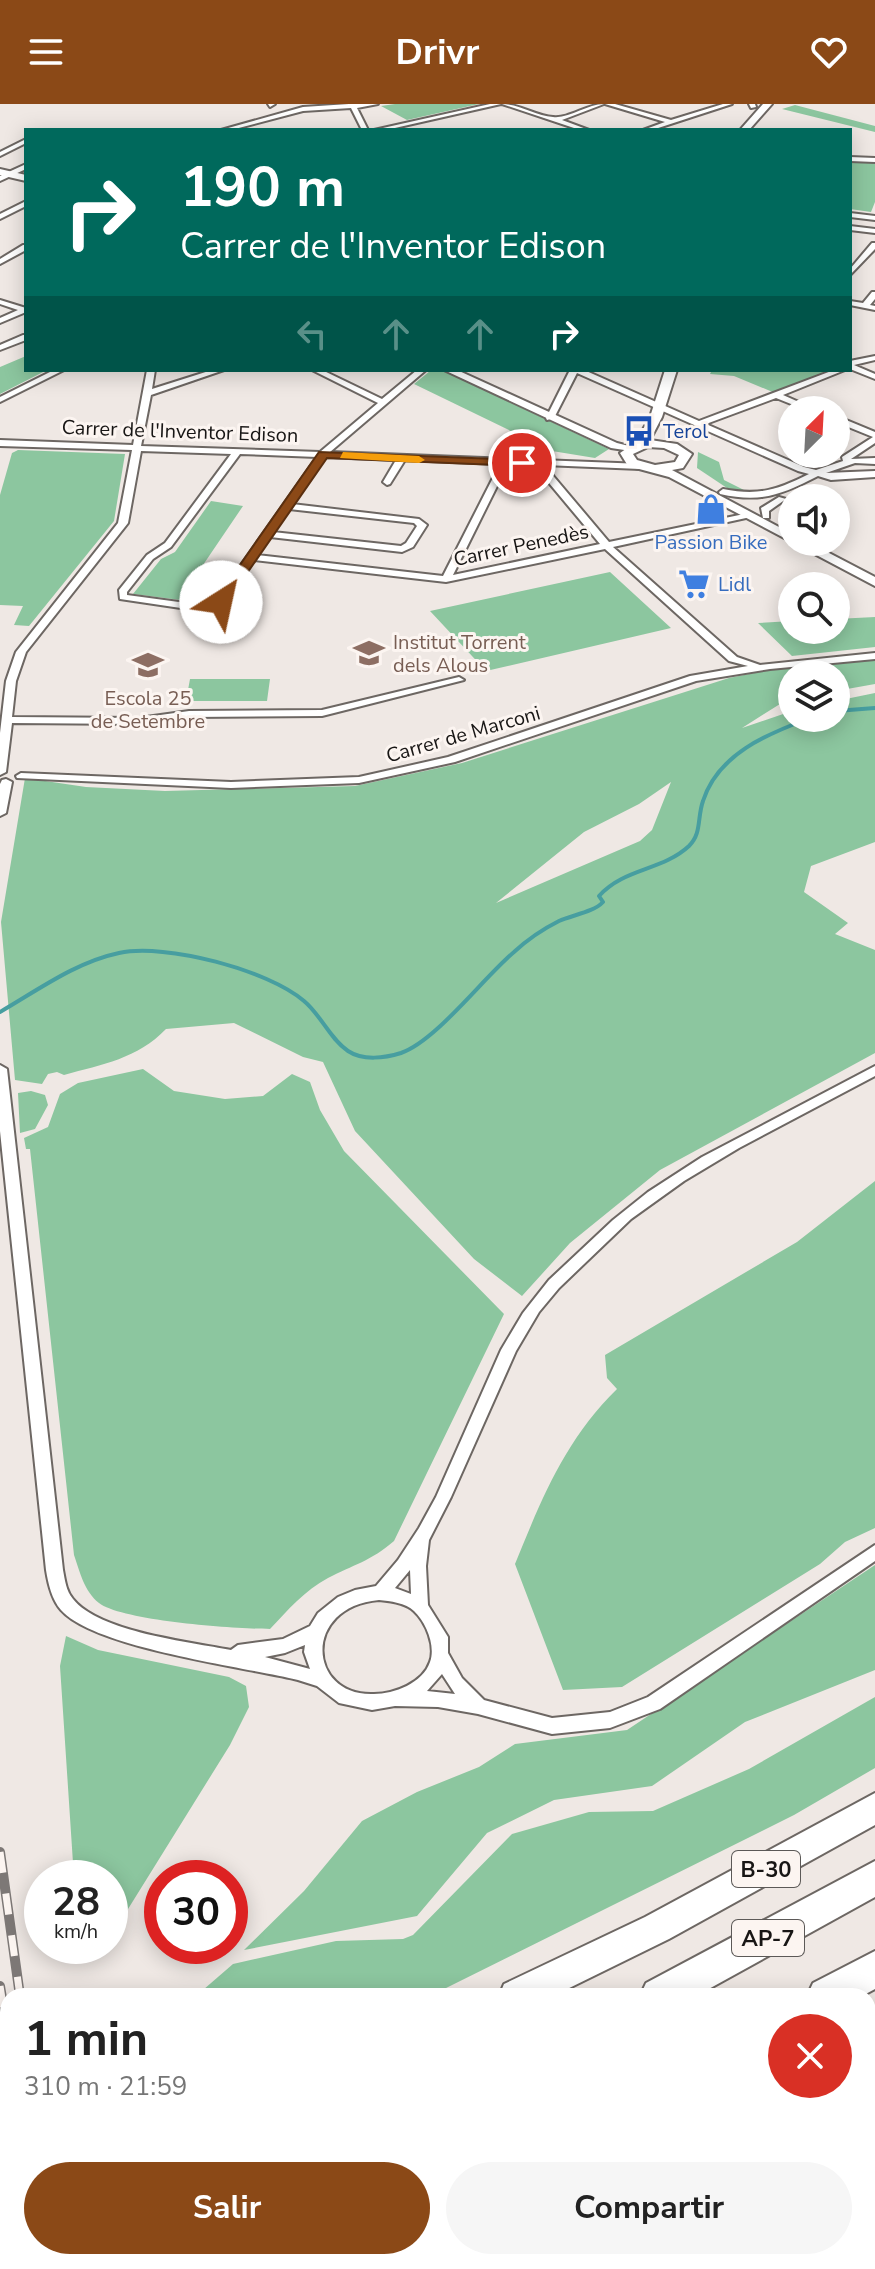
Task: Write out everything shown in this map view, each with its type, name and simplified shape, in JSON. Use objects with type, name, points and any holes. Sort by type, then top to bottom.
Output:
[{"type":"highway","name":"B-30","points":[[533,1988],[657,1928],[875,1808]]},
{"type":"highway","name":"AP-7","points":[[674,1988],[875,1878]]},
{"type":"highway","points":[[841,1988],[875,1969]]},
{"type":"main road","points":[[746,128],[768,104]]},
{"type":"main road","points":[[734,128],[754,105]]},
{"type":"main road","points":[[633,450],[657,412],[670,372]]},
{"type":"main road","points":[[657,412],[663,439],[686,454],[679,465]]},
{"type":"main road","points":[[633,450],[669,445]]},
{"type":"main road","points":[[633,450],[640,466],[656,469],[778,532]]},
{"type":"main road","points":[[656,469],[679,465],[778,522]]},
{"type":"main road","points":[[825,556],[875,582]]},
{"type":"main road","points":[[843,556],[875,572]]},
{"type":"street","points":[[271,104],[303,109]]},
{"type":"street","points":[[232,128],[303,109],[375,104]]},
{"type":"street","points":[[386,128],[498,104]]},
{"type":"street","points":[[505,104],[580,128]]},
{"type":"street","points":[[556,120],[601,104]]},
{"type":"street","points":[[608,104],[672,122]]},
{"type":"street","points":[[652,128],[729,104]]},
{"type":"street","points":[[354,106],[364,128]]},
{"type":"street","points":[[0,154],[24,142]]},
{"type":"street","points":[[852,159],[875,160]]},
{"type":"street","points":[[0,179],[5,173],[24,167]]},
{"type":"street","points":[[0,202],[24,205]]},
{"type":"street","points":[[0,217],[24,205]]},
{"type":"street","points":[[852,215],[875,218]]},
{"type":"street","points":[[852,228],[875,231]]},
{"type":"street","points":[[852,271],[875,245]]},
{"type":"street","points":[[0,262],[24,248]]},
{"type":"street","points":[[0,253],[12,256]]},
{"type":"street","points":[[863,260],[875,262]]},
{"type":"street","points":[[865,306],[875,294]]},
{"type":"street","points":[[0,302],[24,309]]},
{"type":"street","points":[[852,303],[875,308]]},
{"type":"street","points":[[0,321],[24,311]]},
{"type":"street","points":[[0,348],[24,338]]},
{"type":"street","points":[[852,364],[875,358]]},
{"type":"street","points":[[852,366],[875,377]]},
{"type":"street","points":[[0,400],[56,372]]},
{"type":"street","points":[[0,813],[11,681],[21,652],[123,523],[134,448],[151,372]]},
{"type":"street","points":[[147,393],[214,372]]},
{"type":"street","points":[[320,372],[383,403]]},
{"type":"street","points":[[238,451],[168,545],[150,557],[122,595],[201,608],[215,606],[323,454],[420,372]]},
{"type":"street","points":[[453,372],[550,418],[615,446],[633,450]]},
{"type":"street","points":[[550,418],[574,372]]},
{"type":"street","points":[[579,372],[657,412],[699,424],[801,469],[826,473],[875,473]]},
{"type":"street","points":[[699,424],[836,372]]},
{"type":"street","points":[[850,427],[874,442]]},
{"type":"street","points":[[859,460],[874,442]]},
{"type":"street","points":[[766,516],[764,510],[772,504],[874,442]]},
{"type":"street","name":"Carrer de l'Inventor Edison","points":[[0,443],[640,466]]},
{"type":"street","name":"Carrer de l'Inventor Edison","points":[[598,465],[633,450]]},
{"type":"street","points":[[387,482],[401,459]]},
{"type":"street","points":[[859,460],[860,464],[875,473]]},
{"type":"street","points":[[723,492],[760,499],[859,460],[875,461]]},
{"type":"street","points":[[446,579],[505,462]]},
{"type":"street","points":[[538,464],[606,545],[636,573]]},
{"type":"street","points":[[268,534],[402,549],[410,545],[422,525],[416,521],[285,506]]},
{"type":"street","name":"Carrer Penedès","points":[[252,557],[446,579],[746,515]]},
{"type":"street","points":[[636,573],[634,552],[641,543],[665,533]]},
{"type":"street","name":"Carrer de Marconi","points":[[636,573],[733,659],[763,667]]},
{"type":"street","name":"Carrer de Marconi","points":[[2,777],[231,785],[359,780],[451,760],[679,682],[763,667],[875,656]]},
{"type":"street","points":[[8,720],[139,721],[189,714],[322,713],[459,680]]},
{"type":"street","points":[[0,1069],[56,1578],[68,1606],[78,1615],[128,1636],[294,1669],[324,1681],[338,1693],[356,1701],[376,1704],[438,1699],[478,1706],[552,1726],[610,1720],[654,1703],[875,1552]]},
{"type":"street","points":[[380,1593],[396,1577],[424,1534],[508,1352],[529,1315],[556,1281],[653,1195],[698,1166],[875,1070]]},
{"type":"street","points":[[420,1606],[418,1566],[424,1534]]},
{"type":"street","points":[[324,1681],[315,1665],[313,1648],[317,1631],[326,1616],[340,1604],[358,1596],[380,1593],[401,1597],[420,1606],[433,1620],[441,1638],[441,1657],[433,1675],[419,1691],[399,1700]]},
{"type":"street","points":[[230,1655],[285,1646],[317,1631]]},
{"type":"street","points":[[441,1657],[456,1683],[478,1706]]},
{"type":"green space","points":[[395,104],[479,104],[407,120],[381,106]]},
{"type":"green space","points":[[795,105],[875,126],[875,132],[782,109]]},
{"type":"green space","points":[[852,161],[875,163],[875,202],[871,212],[852,209]]},
{"type":"green space","points":[[24,357],[24,372],[43,372],[0,394],[0,367]]},
{"type":"green space","points":[[429,372],[446,372],[609,449],[595,458],[552,451],[414,384]]},
{"type":"green space","points":[[828,372],[775,393],[734,376],[710,374]]},
{"type":"green space","points":[[18,450],[125,454],[114,521],[29,626],[14,625],[23,606],[0,605],[0,495],[12,453]]},
{"type":"green space","points":[[698,452],[719,462],[724,480],[752,494],[730,490],[697,468]]},
{"type":"green space","points":[[211,501],[243,506],[184,593],[209,596],[204,603],[133,594],[161,559],[175,552]]},
{"type":"green space","points":[[610,572],[671,628],[486,671],[430,611]]},
{"type":"green space","points":[[875,617],[875,647],[792,656],[780,644],[850,644],[850,618]]},
{"type":"green space","points":[[778,622],[778,642],[758,623]]},
{"type":"green space","points":[[875,659],[875,684],[850,688],[850,661]]},
{"type":"green space","points":[[778,669],[778,705],[742,728],[778,716],[778,732],[850,732],[850,698],[875,693],[875,842],[811,866],[804,892],[848,923],[835,934],[875,950],[875,1053],[660,1170],[570,1243],[522,1296],[474,1259],[355,1131],[323,1062],[303,1057],[234,1023],[166,1029],[131,1054],[106,1064],[64,1075],[57,1072],[48,1074],[42,1084],[15,1080],[1,922],[25,778],[86,787],[165,791],[355,786],[462,763],[729,678]],"holes":[[[671,782],[652,830],[640,841],[496,903],[584,832],[639,804]]]},
{"type":"green space","points":[[190,679],[270,679],[267,701],[186,701]]},
{"type":"green space","points":[[143,1069],[174,1091],[225,1099],[263,1096],[292,1074],[310,1082],[320,1110],[344,1151],[504,1314],[394,1541],[370,1558],[312,1588],[270,1629],[181,1623],[112,1609],[99,1603],[90,1593],[74,1555],[30,1149],[26,1149],[24,1138],[48,1127],[60,1094],[78,1083]]},
{"type":"green space","points":[[31,1091],[45,1095],[48,1105],[35,1129],[20,1133],[18,1093]]},
{"type":"green space","points":[[875,1181],[875,1528],[845,1542],[820,1564],[622,1687],[563,1690],[515,1564],[545,1493],[569,1449],[617,1389],[607,1378],[605,1355],[797,1242]]},
{"type":"green space","points":[[875,1565],[875,1670],[745,1722],[652,1786],[554,1800],[487,1833],[417,1916],[248,1949],[304,1891],[362,1821],[417,1792],[479,1767],[515,1744],[627,1730]]},
{"type":"green space","points":[[66,1636],[98,1650],[229,1677],[246,1686],[249,1707],[230,1745],[158,1860],[144,1860],[144,1883],[128,1909],[128,1860],[73,1860],[60,1666]]},
{"type":"green space","points":[[875,1697],[875,1768],[794,1815],[446,1988],[205,1988],[233,1964],[248,1964],[248,1961],[336,1941],[403,1939],[413,1935],[512,1834],[589,1812],[653,1811],[749,1769]]},
{"type":"waterway","points":[[850,710],[875,708]]},
{"type":"waterway","points":[[0,1012],[58,978],[103,957],[139,951],[163,952],[216,962],[267,979],[288,990],[304,1001],[336,1040],[354,1054],[374,1058],[401,1053],[444,1023],[530,939],[559,921],[594,908],[603,902],[599,896],[609,887],[631,874],[667,860],[689,846],[698,831],[703,801],[720,770],[746,748],[778,731]]},
{"type":"railway","points":[[0,1852],[19,1988]]},
{"type":"slow traffic","points":[[343,456],[419,460]]},
{"type":"place","name":"Terol","points":[[639,431]]},
{"type":"place","name":"Passion Bike","points":[[711,509]]},
{"type":"place","name":"Lidl","points":[[694,584]]},
{"type":"place","name":"Institut Torrent dels Alous","points":[[369,653]]},
{"type":"place","name":"Escola 25 de Setembre","points":[[148,665]]},
{"type":"route","points":[[221,602],[323,454],[522,463]]}]
